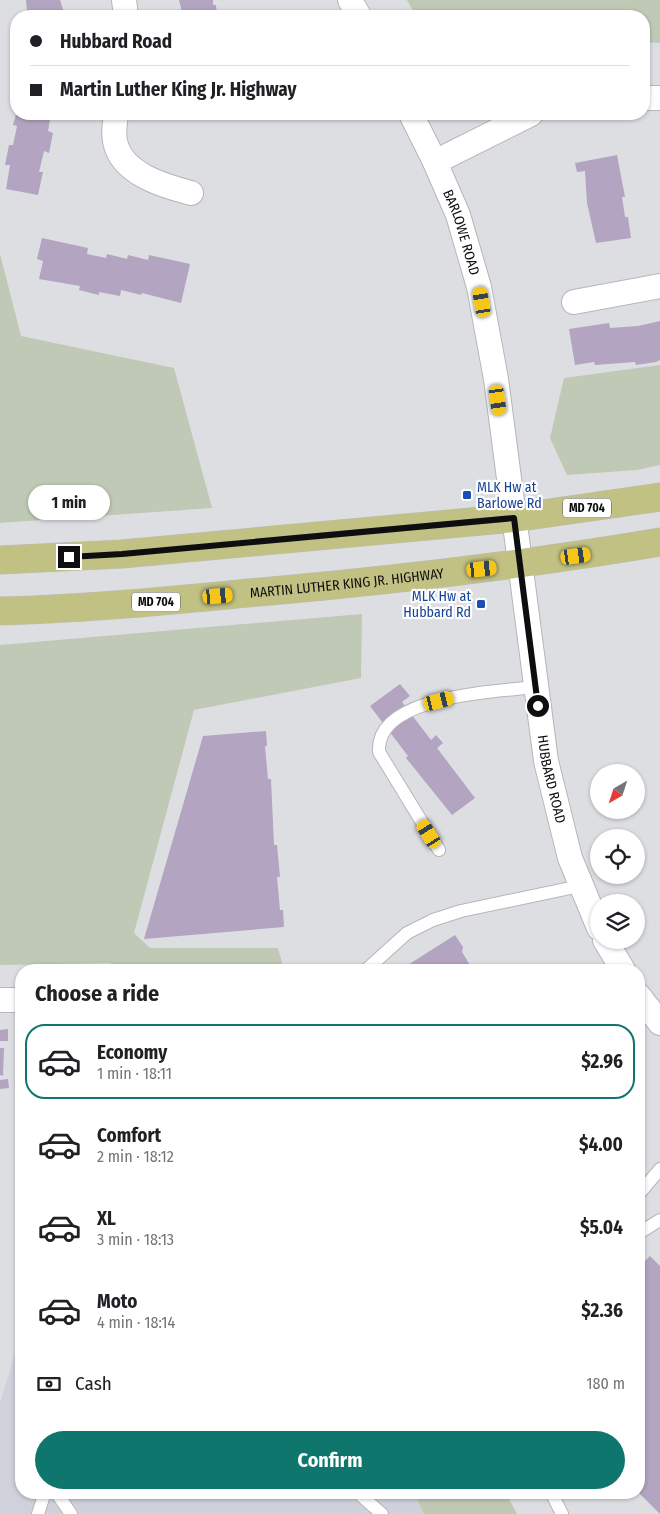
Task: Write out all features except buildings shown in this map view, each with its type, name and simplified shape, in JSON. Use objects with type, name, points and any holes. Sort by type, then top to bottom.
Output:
[{"type":"main road","name":"MD 704","points":[[0,560],[122,554],[514,518],[660,497]]},
{"type":"main road","name":"MARTIN LUTHER KING JR. HIGHWAY","points":[[0,610],[80,609],[311,588],[520,564],[660,542]]},
{"type":"street","points":[[116,120],[114,139],[118,151],[125,160],[152,181],[192,193]]},
{"type":"street","name":"BARLOWE ROAD","points":[[414,120],[435,162],[464,231],[479,287],[496,379],[520,564]]},
{"type":"street","points":[[435,162],[519,120]]},
{"type":"street","points":[[574,302],[660,286]]},
{"type":"street","name":"HUBBARD ROAD","points":[[520,564],[546,761],[558,816],[580,886],[590,908]]},
{"type":"street","points":[[610,949],[619,964]]},
{"type":"street","points":[[0,1000],[15,1000]]},
{"type":"street","points":[[645,1004],[660,1023]]},
{"type":"lane","points":[[439,850],[379,752],[378,741],[385,726],[412,707],[453,698],[536,687]]},
{"type":"lane","points":[[373,964],[407,934],[433,920],[461,911],[580,886]]},
{"type":"lane","points":[[645,1187],[660,1169]]},
{"type":"lane","points":[[645,1229],[660,1220]]},
{"type":"lane","points":[[38,1514],[43,1499]]},
{"type":"lane","points":[[61,1499],[71,1514]]},
{"type":"lane","points":[[365,1499],[382,1514]]},
{"type":"lane","points":[[554,1499],[562,1514]]},
{"type":"shaded area","points":[[15,1354],[15,1499],[417,1499],[424,1514],[0,1514],[0,1403]]},
{"type":"green space","points":[[407,0],[660,0],[660,43],[650,42],[650,10],[413,10]]},
{"type":"green space","points":[[0,254],[21,336],[174,368],[212,508],[0,523]]},
{"type":"green space","points":[[660,365],[660,465],[637,470],[567,475],[550,438],[564,378]]},
{"type":"green space","points":[[362,614],[361,678],[194,710],[134,933],[150,948],[278,948],[282,964],[110,963],[0,965],[0,645]]},
{"type":"green space","points":[[417,1499],[509,1499],[517,1514],[424,1514]]},
{"type":"place","name":"MLK Hw at Barlowe Rd","points":[[467,495]]},
{"type":"place","name":"MLK Hw at Hubbard Rd","points":[[481,604]]},
{"type":"route","points":[[69,557],[122,554],[514,518],[538,706]]}]
